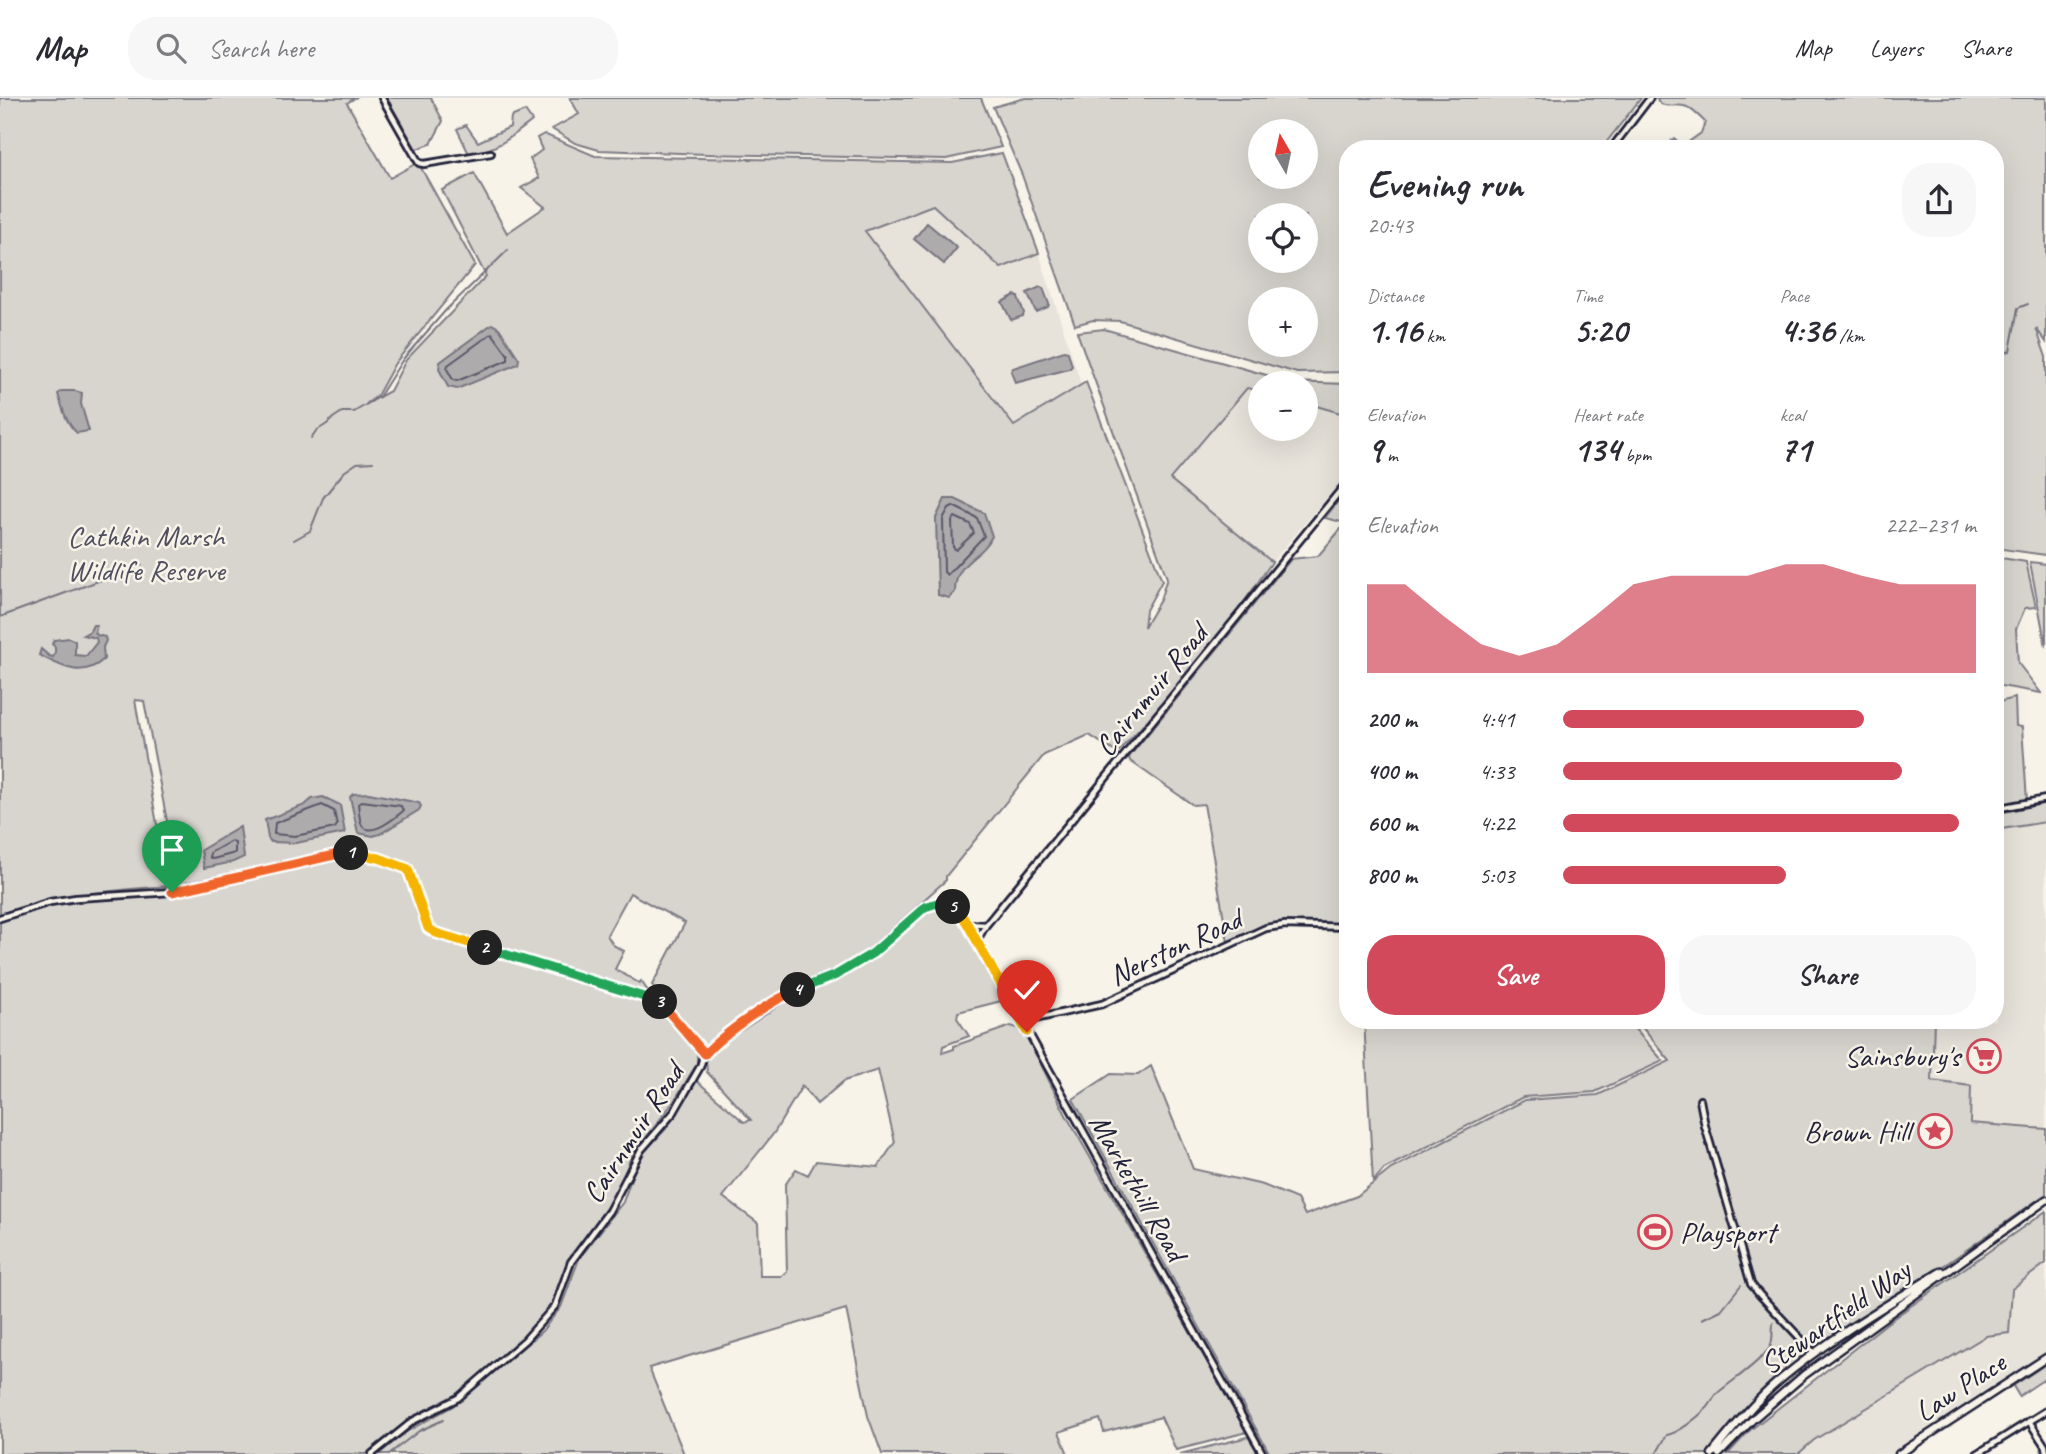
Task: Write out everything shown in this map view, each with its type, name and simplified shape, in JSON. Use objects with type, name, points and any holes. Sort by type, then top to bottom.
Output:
[{"type":"street","points":[[382,98],[419,163],[491,153]]},
{"type":"street","points":[[1618,140],[1650,98]]},
{"type":"street","name":"Cairnmuir Road","points":[[976,941],[986,925],[1339,492]]},
{"type":"street","points":[[2004,806],[2046,799]]},
{"type":"street","points":[[0,918],[50,902],[172,892],[343,853],[356,853],[408,869],[423,917],[428,928],[436,933],[659,1001],[705,1054]]},
{"type":"street","name":"Cairnmuir Road","points":[[372,1454],[413,1421],[458,1398],[525,1340],[555,1306],[571,1262],[609,1211],[641,1150],[674,1112],[701,1067],[705,1054],[716,1042],[790,993],[836,975],[873,953],[925,907],[937,903],[952,906],[961,914],[976,941]]},
{"type":"street","points":[[968,925],[986,925]]},
{"type":"street","name":"Nerston Road","points":[[1021,1022],[1102,1004],[1266,928],[1285,925],[1339,927]]},
{"type":"street","name":"Markethill Road","points":[[976,941],[1263,1454]]},
{"type":"street","points":[[1700,1100],[1704,1126],[1751,1283],[1814,1353]]},
{"type":"street","name":"Stewartfield Way","points":[[1720,1454],[1753,1419],[1804,1375],[2046,1200]]},
{"type":"street","name":"Stewartfield Way","points":[[1712,1454],[1764,1395],[1814,1353],[1964,1258]]},
{"type":"street","name":"Law Place","points":[[1899,1454],[2046,1358]]},
{"type":"street","points":[[1977,1454],[2046,1411]]},
{"type":"street","points":[[2029,1422],[2046,1448]]},
{"type":"shaded area","points":[[933,205],[1000,268],[1039,253],[1081,384],[1014,426],[865,231]]},
{"type":"shaded area","points":[[1247,388],[1248,441],[1318,441],[1318,407],[1339,413],[1339,483],[1272,562],[1170,479]]},
{"type":"shaded area","points":[[2046,822],[2046,1129],[1970,1123],[1971,1086],[1932,1081],[1934,1029],[2004,1029],[2004,829]]},
{"type":"shaded area","points":[[2046,1263],[2046,1357],[1896,1454],[1798,1454],[1814,1440],[1987,1336],[2008,1333],[2012,1289]]},
{"type":"green space","name":"Cathkin Marsh Wildlife Reserve","points":[[0,98],[355,98],[347,103],[390,178],[415,164],[420,166],[475,265],[395,363],[377,396],[366,404],[390,391],[406,360],[486,276],[442,190],[474,173],[507,233],[545,207],[521,188],[539,178],[530,159],[542,150],[537,138],[544,134],[595,156],[952,163],[1002,153],[1039,253],[1001,268],[933,205],[865,231],[1014,426],[1086,382],[1162,581],[1146,610],[1144,627],[1160,600],[1167,578],[1077,332],[1104,329],[1252,371],[1248,371],[1248,388],[1170,479],[1272,562],[1198,661],[1117,753],[1089,735],[1044,755],[946,876],[946,880],[866,952],[842,968],[800,983],[718,1035],[703,1049],[652,985],[685,923],[630,893],[607,935],[613,945],[624,951],[615,969],[639,983],[641,981],[650,994],[439,932],[427,920],[411,865],[353,847],[179,884],[144,701],[135,700],[168,886],[62,898],[0,914]]},
{"type":"green space","points":[[387,98],[431,98],[443,121],[431,144],[416,149]]},
{"type":"green space","points":[[570,98],[981,98],[1001,147],[946,159],[599,150],[575,143],[552,129],[579,114]]},
{"type":"green space","points":[[1025,98],[1641,98],[1608,140],[1339,140],[1339,372],[1290,371],[1120,321],[1093,320],[1075,325],[1022,175],[993,107]]},
{"type":"green space","points":[[1656,98],[2046,98],[2046,342],[2036,328],[2046,357],[2046,555],[2004,549],[2004,140],[1691,140],[1701,133],[1705,122],[1687,107],[1659,102]]},
{"type":"green space","points":[[525,111],[532,121],[517,133],[495,146],[469,154],[457,129],[466,125],[478,142],[510,127],[511,117]]},
{"type":"green space","points":[[1318,383],[1339,384],[1339,413],[1318,407]]},
{"type":"green space","points":[[1339,500],[1339,521],[1325,518]]},
{"type":"green space","points":[[1339,531],[1339,924],[1284,923],[1263,926],[1228,942],[1204,804],[1193,805],[1130,761],[1129,757],[1291,559],[1318,556]]},
{"type":"green space","points":[[2004,558],[2026,562],[2036,607],[2025,608],[2016,629],[2018,663],[2041,693],[2004,687]]},
{"type":"green space","points":[[2030,562],[2046,564],[2046,647]]},
{"type":"green space","points":[[2015,698],[2016,726],[2022,727],[2027,801],[2004,805],[2004,701]]},
{"type":"green space","points":[[2046,803],[2046,822],[2004,829],[2004,812]]},
{"type":"green space","points":[[352,855],[404,871],[423,928],[431,936],[657,1004],[697,1052],[697,1064],[674,1101],[630,1159],[618,1191],[570,1260],[552,1306],[527,1334],[457,1397],[425,1410],[367,1454],[0,1454],[0,921],[42,906],[78,900],[174,894]]},
{"type":"green space","points":[[942,906],[952,911],[959,919],[1005,1000],[958,1012],[957,1018],[969,1036],[943,1046],[942,1053],[954,1049],[954,1046],[1011,1026],[1024,1030],[1066,1115],[1247,1432],[1176,1450],[1161,1417],[1104,1432],[1100,1419],[1059,1432],[1068,1454],[882,1454],[868,1416],[846,1309],[649,1368],[684,1454],[376,1454],[408,1431],[453,1406],[542,1331],[561,1307],[579,1259],[623,1202],[635,1168],[645,1151],[666,1129],[697,1081],[744,1122],[751,1120],[707,1072],[706,1060],[713,1048],[784,998],[836,977],[868,959],[921,914]],"holes":[[[878,1070],[895,1142],[878,1167],[816,1161],[808,1175],[796,1169],[785,1185],[787,1272],[781,1276],[760,1276],[758,1223],[723,1197],[774,1133],[802,1086],[817,1104],[844,1081]]]},
{"type":"green space","points":[[1364,1029],[1635,1029],[1663,1061],[1595,1092],[1523,1097],[1384,1169],[1373,1182]]},
{"type":"green space","name":"Playsport","points":[[1643,1029],[1934,1029],[1932,1081],[1971,1086],[1970,1123],[2046,1129],[2046,1194],[1824,1344],[1817,1345],[1807,1338],[1801,1342],[1803,1351],[1798,1361],[1759,1396],[1709,1454],[1270,1454],[1073,1099],[1111,1074],[1138,1075],[1151,1066],[1193,1169],[1263,1185],[1297,1199],[1305,1215],[1357,1196],[1391,1169],[1525,1100],[1598,1095],[1670,1061]]},
{"type":"green space","points":[[2046,1211],[2046,1263],[2012,1289],[2009,1333],[1986,1336],[1814,1440],[1798,1454],[1728,1454],[1749,1431],[1891,1320]]},
{"type":"green space","points":[[2046,1364],[2046,1378],[2019,1396],[2013,1386]]},
{"type":"green space","points":[[1248,1437],[1260,1454],[1180,1454]]},
{"type":"water","points":[[927,223],[957,248],[944,264],[914,239]]},
{"type":"water","points":[[1043,288],[1049,304],[1036,312],[1027,293]]},
{"type":"water","points":[[1015,295],[1024,313],[1023,316],[1011,320],[1002,302]]},
{"type":"water","points":[[492,324],[499,328],[519,359],[518,364],[457,389],[448,387],[439,369],[440,362]]},
{"type":"water","points":[[1068,352],[1072,366],[1069,369],[1015,383],[1011,371],[1013,368]]},
{"type":"water","points":[[62,391],[82,393],[81,404],[89,431],[77,433],[70,424],[58,394]]},
{"type":"water","points":[[945,499],[955,499],[984,513],[992,536],[988,544],[959,573],[955,592],[949,598],[938,595],[936,518]]},
{"type":"water","points":[[93,625],[97,625],[97,635],[105,637],[106,641],[103,647],[104,659],[96,665],[80,670],[72,669],[39,655],[41,649],[53,657],[54,640],[69,638],[75,641],[75,655],[86,656],[97,642],[96,638],[83,635],[90,631]]},
{"type":"water","points":[[369,793],[419,803],[421,806],[419,810],[380,834],[373,836],[358,833],[350,797],[353,794]]},
{"type":"water","points":[[323,797],[340,805],[345,833],[296,843],[271,842],[265,820],[305,805],[312,799]]},
{"type":"water","points":[[240,827],[244,857],[204,868],[201,850]]},
{"type":"waterway","points":[[311,438],[316,431],[342,412],[354,412],[379,397],[403,359],[446,310],[508,250]]},
{"type":"waterway","points":[[2004,353],[2010,351],[2018,308],[2028,304]]},
{"type":"waterway","points":[[294,540],[310,531],[323,498],[344,472],[357,463],[373,462]]},
{"type":"waterway","points":[[0,617],[142,565]]},
{"type":"waterway","points":[[1702,1319],[1721,1310],[1741,1285]]},
{"type":"waterway","points":[[1656,1454],[1667,1435],[1694,1420],[1718,1393],[1764,1355],[1772,1343],[1773,1323]]},
{"type":"waterway","points":[[389,1454],[419,1431],[443,1420]]},
{"type":"place","name":"Sainsbury's","points":[[1984,1056]]},
{"type":"place","name":"Brown Hill","points":[[1935,1131]]},
{"type":"place","name":"Playsport","points":[[1655,1232]]},
{"type":"route","points":[[172,892],[343,853],[379,858],[408,869],[423,917],[428,928],[436,933],[659,1001],[705,1054],[716,1042],[790,993],[836,975],[873,953],[925,907],[937,903],[952,906],[961,914],[1027,1032]]}]
